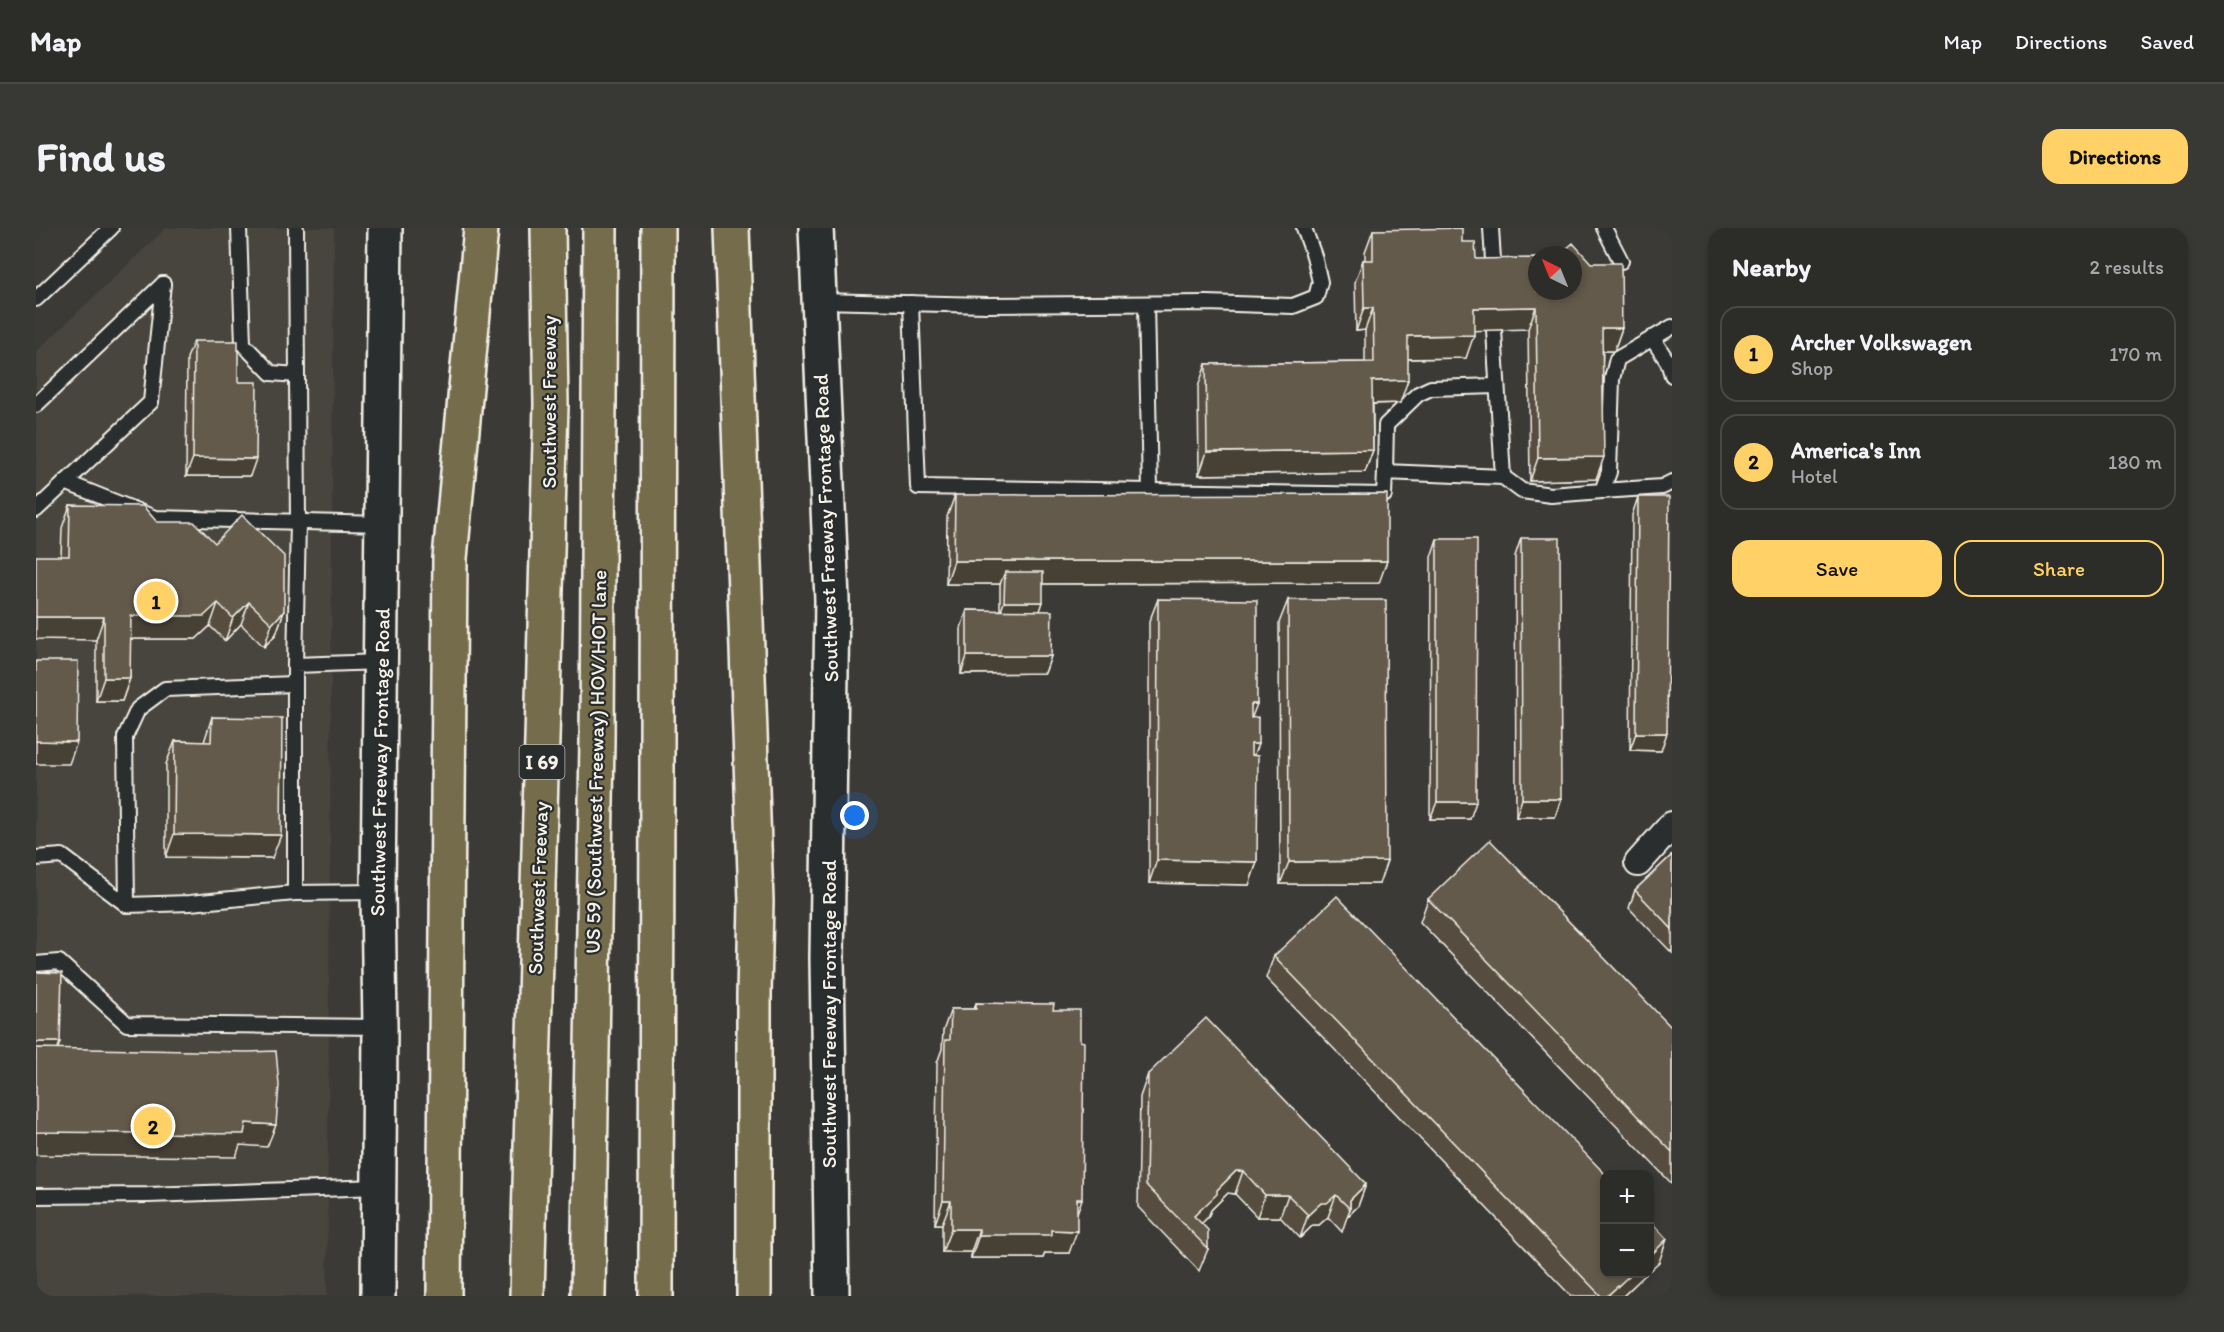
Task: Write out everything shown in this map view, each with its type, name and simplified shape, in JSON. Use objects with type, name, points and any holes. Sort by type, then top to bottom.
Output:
[{"type":"highway","points":[[444,1296],[450,558],[481,228]]},
{"type":"highway","name":"Southwest Freeway","points":[[527,1296],[551,404],[548,228]]},
{"type":"highway","name":"US 59 (Southwest Freeway) HOV/HOT lane","points":[[588,1296],[597,741],[600,228]]},
{"type":"highway","points":[[656,1296],[658,228]]},
{"type":"highway","points":[[732,228],[756,901],[754,1296]]},
{"type":"highway","points":[[756,901],[770,993],[773,1296]]},
{"type":"main road","name":"Southwest Freeway Frontage Road","points":[[378,1296],[380,1027],[378,892],[385,228]]},
{"type":"main road","name":"Southwest Freeway Frontage Road","points":[[816,228],[832,600],[827,958],[832,1296]]},
{"type":"street","points":[[1638,863],[1672,825]]},
{"type":"lane","points":[[36,299],[111,228]]},
{"type":"lane","points":[[238,228],[243,344],[271,373],[297,375]]},
{"type":"lane","points":[[296,228],[298,522],[295,665],[296,893]]},
{"type":"lane","points":[[819,301],[1293,306],[1316,297],[1320,282],[1304,228]]},
{"type":"lane","points":[[1491,228],[1494,281]]},
{"type":"lane","points":[[1604,228],[1621,261]]},
{"type":"lane","points":[[36,405],[163,284],[151,402],[36,510]]},
{"type":"lane","points":[[911,303],[918,487],[1384,495],[1386,425],[1418,394],[1431,388],[1497,386]]},
{"type":"lane","points":[[1146,304],[1150,491]]},
{"type":"lane","points":[[1602,491],[1609,472],[1612,379],[1617,359],[1672,327]]},
{"type":"lane","points":[[1494,330],[1503,477]]},
{"type":"lane","points":[[1653,338],[1668,362],[1672,375]]},
{"type":"lane","points":[[1385,472],[1503,477],[1522,491],[1551,495],[1662,487],[1672,482]]},
{"type":"lane","points":[[65,482],[155,518],[382,524]]},
{"type":"lane","points":[[295,665],[381,662]]},
{"type":"lane","points":[[127,905],[125,737],[138,709],[165,689],[295,684]]},
{"type":"lane","points":[[36,858],[62,856],[127,905],[190,903],[296,893],[378,892]]},
{"type":"lane","points":[[36,964],[59,962],[128,1024],[380,1027]]},
{"type":"lane","points":[[36,1196],[148,1195],[379,1187]]},
{"type":"shaded area","points":[[166,228],[334,228],[327,1296],[36,1296],[36,352]]},
{"type":"building","points":[[1462,228],[1462,242],[1475,242],[1476,259],[1528,258],[1528,300],[1582,300],[1582,253],[1591,263],[1621,263],[1622,328],[1602,328],[1604,457],[1538,458],[1536,307],[1474,308],[1474,335],[1408,336],[1408,380],[1372,381],[1373,450],[1207,452],[1206,364],[1374,362],[1373,308],[1364,308],[1363,260],[1373,260],[1373,230]]},
{"type":"building","points":[[194,341],[238,341],[238,382],[257,382],[256,459],[193,458]]},
{"type":"building","points":[[1387,494],[1387,561],[954,561],[955,495]]},
{"type":"building","points":[[1638,497],[1669,497],[1667,733],[1636,733]]},
{"type":"building","points":[[70,505],[143,506],[157,522],[194,522],[215,543],[242,515],[284,556],[284,611],[272,624],[249,602],[233,618],[218,603],[204,616],[131,616],[130,678],[104,678],[104,617],[36,617],[36,556],[69,556]]},
{"type":"building","points":[[1521,538],[1560,538],[1561,799],[1522,799]]},
{"type":"building","points":[[1437,539],[1477,539],[1476,802],[1437,802]]},
{"type":"building","points":[[1005,572],[1043,572],[1043,602],[1004,602]]},
{"type":"building","points":[[1158,599],[1257,600],[1257,704],[1251,704],[1251,718],[1258,717],[1258,744],[1251,744],[1251,755],[1258,756],[1257,862],[1157,860]]},
{"type":"building","points":[[1288,600],[1386,600],[1387,861],[1289,862]]},
{"type":"building","points":[[967,610],[1052,611],[1051,656],[967,656]]},
{"type":"building","points":[[36,661],[78,661],[77,742],[36,741]]},
{"type":"building","points":[[212,717],[282,718],[281,835],[174,834],[175,741],[211,742]]},
{"type":"building","points":[[1490,840],[1672,1028],[1672,1152],[1428,899]]},
{"type":"building","points":[[1672,855],[1672,929],[1635,890]]},
{"type":"building","points":[[1337,896],[1601,1170],[1600,1278],[1627,1278],[1607,1296],[1601,1296],[1274,956]]},
{"type":"building","points":[[36,972],[62,973],[60,1042],[36,1042]]},
{"type":"building","points":[[976,1003],[1054,1004],[1053,1010],[1080,1010],[1080,1041],[1084,1042],[1082,1199],[1077,1199],[1077,1231],[1051,1230],[1051,1235],[979,1235],[979,1229],[951,1229],[951,1201],[943,1201],[945,1040],[950,1040],[951,1009],[976,1009]]},
{"type":"building","points":[[1206,1018],[1366,1184],[1350,1200],[1350,1209],[1336,1195],[1327,1203],[1321,1203],[1308,1215],[1288,1195],[1265,1195],[1243,1171],[1236,1171],[1217,1190],[1217,1194],[1194,1216],[1208,1230],[1208,1249],[1146,1185],[1148,1074]]},
{"type":"building","points":[[36,1048],[276,1051],[279,1085],[276,1125],[246,1123],[244,1134],[36,1132]]},
{"type":"building","points":[[1654,1225],[1667,1239],[1654,1252]]},
{"type":"place","name":"Archer Volkswagen","points":[[156,601]]},
{"type":"place","name":"America's Inn","points":[[153,1126]]}]
